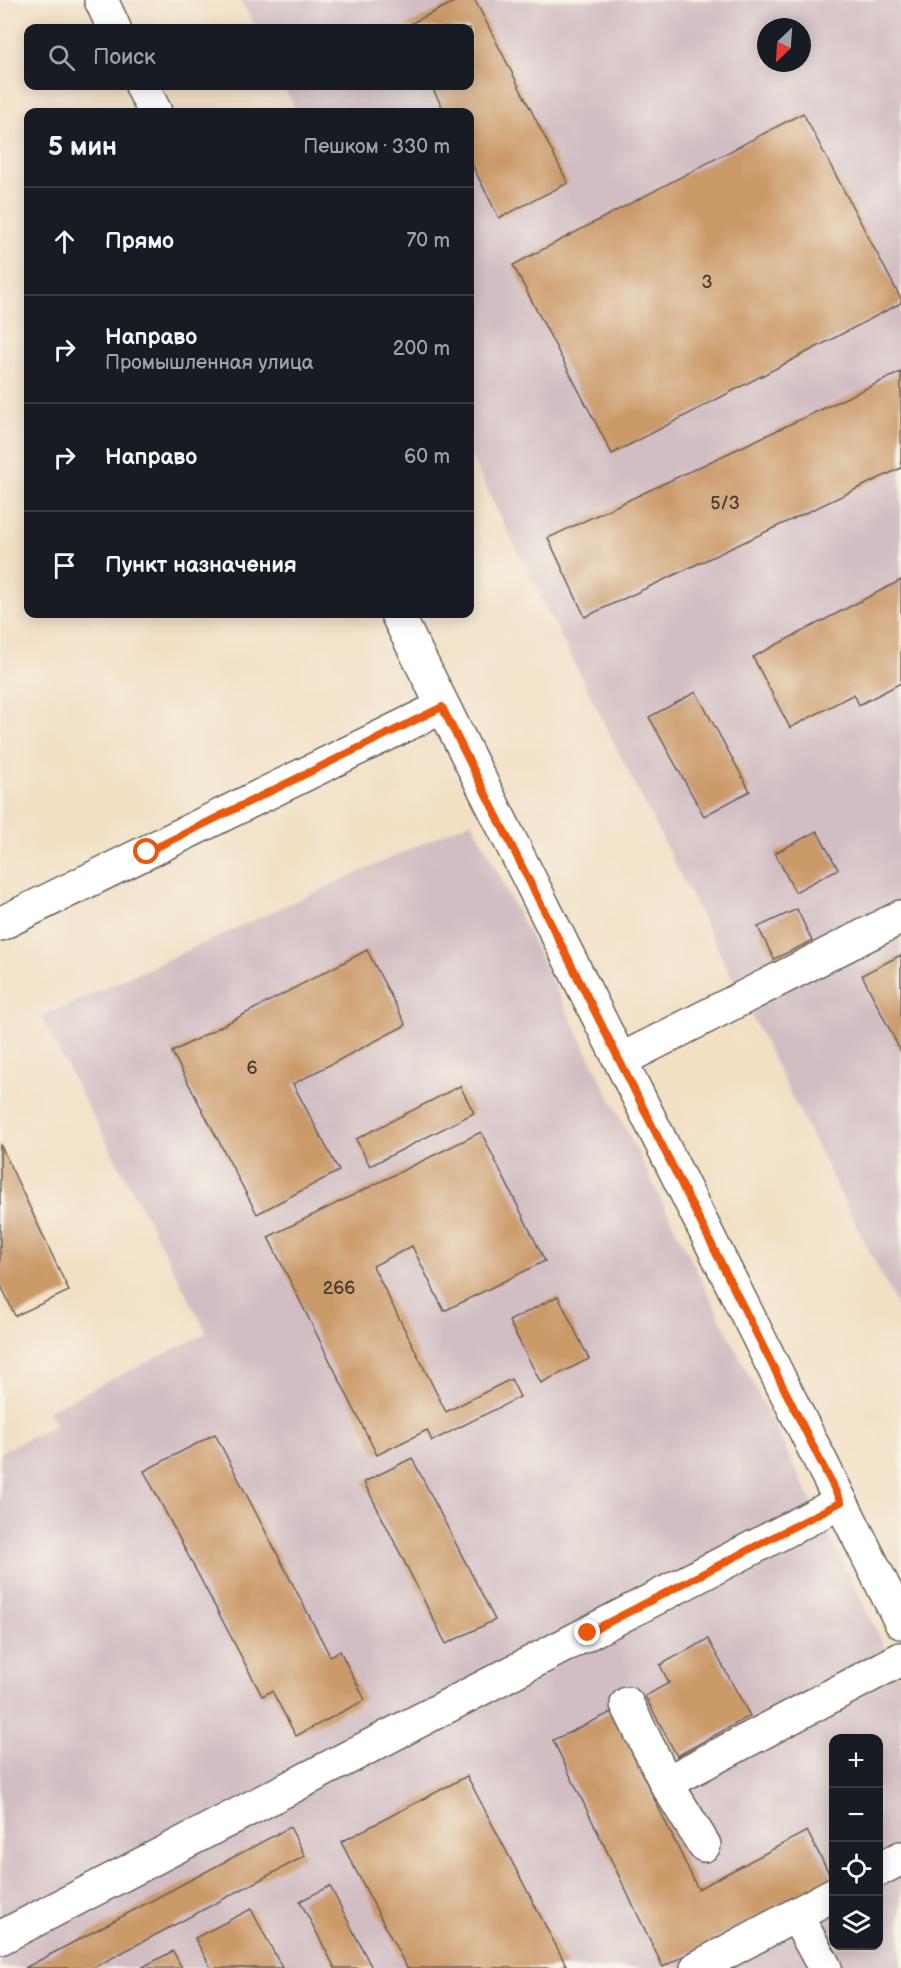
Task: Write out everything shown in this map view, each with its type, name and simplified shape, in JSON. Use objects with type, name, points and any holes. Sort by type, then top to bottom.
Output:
[{"type":"street","points":[[101,0],[112,24]]},
{"type":"street","points":[[144,90],[153,108]]},
{"type":"street","points":[[399,618],[901,1622]]},
{"type":"street","points":[[0,924],[442,707]]},
{"type":"street","points":[[621,1060],[901,917]]},
{"type":"street","points":[[0,1938],[841,1502]]},
{"type":"street","points":[[666,1783],[901,1659]]},
{"type":"street","points":[[627,1704],[666,1783],[704,1845]]},
{"type":"street","points":[[883,1868],[901,1858]]},
{"type":"street","points":[[697,1968],[830,1896]]},
{"type":"street","points":[[796,1915],[825,1968]]},
{"type":"shaded area","points":[[241,0],[901,0],[901,1314],[474,464],[474,108],[295,108],[285,90],[474,90],[474,24],[253,24]]},
{"type":"shaded area","points":[[472,821],[901,1680],[901,1968],[0,1968],[0,1452],[56,1425],[47,1411],[207,1333],[41,1017]]},
{"type":"building","points":[[458,0],[475,0],[568,183],[499,218],[474,169],[474,108],[443,108],[433,90],[474,90],[474,24],[410,24]]},
{"type":"building","points":[[803,113],[901,299],[901,303],[612,454],[513,265]]},
{"type":"building","points":[[901,372],[901,468],[585,617],[548,538]]},
{"type":"building","points":[[901,580],[901,683],[859,705],[854,694],[790,728],[753,657]]},
{"type":"building","points":[[696,692],[750,791],[704,816],[649,717]]},
{"type":"building","points":[[817,831],[838,869],[795,892],[775,853]]},
{"type":"building","points":[[797,909],[812,941],[774,959],[758,927]]},
{"type":"building","points":[[367,950],[406,1025],[293,1084],[339,1171],[257,1214],[172,1052]]},
{"type":"building","points":[[901,955],[901,1052],[862,975]]},
{"type":"building","points":[[460,1086],[474,1113],[370,1166],[356,1139]]},
{"type":"building","points":[[481,1132],[545,1261],[444,1311],[412,1246],[373,1266],[446,1412],[511,1379],[520,1397],[432,1441],[427,1430],[377,1455],[268,1237]]},
{"type":"building","points":[[0,1144],[69,1291],[15,1316],[0,1283]]},
{"type":"building","points":[[558,1296],[589,1359],[541,1383],[509,1321]]},
{"type":"building","points":[[215,1434],[330,1656],[340,1651],[365,1700],[296,1736],[272,1691],[262,1696],[144,1471]]},
{"type":"building","points":[[412,1458],[495,1620],[446,1644],[364,1482]]},
{"type":"building","points":[[708,1639],[750,1716],[677,1756],[645,1696],[669,1683],[660,1665]]},
{"type":"building","points":[[612,1712],[698,1889],[807,1831],[829,1873],[829,1878],[663,1967],[553,1740]]},
{"type":"building","points":[[467,1776],[566,1965],[560,1968],[407,1968],[341,1842]]},
{"type":"building","points":[[290,1827],[305,1856],[93,1968],[25,1968]]},
{"type":"building","points":[[330,1886],[372,1968],[335,1968],[300,1901]]},
{"type":"building","points":[[251,1909],[282,1968],[211,1968],[195,1938]]},
{"type":"building","points":[[173,1951],[182,1968],[141,1968]]},
{"type":"route","points":[[147,852],[442,707],[841,1502],[588,1633]]}]
